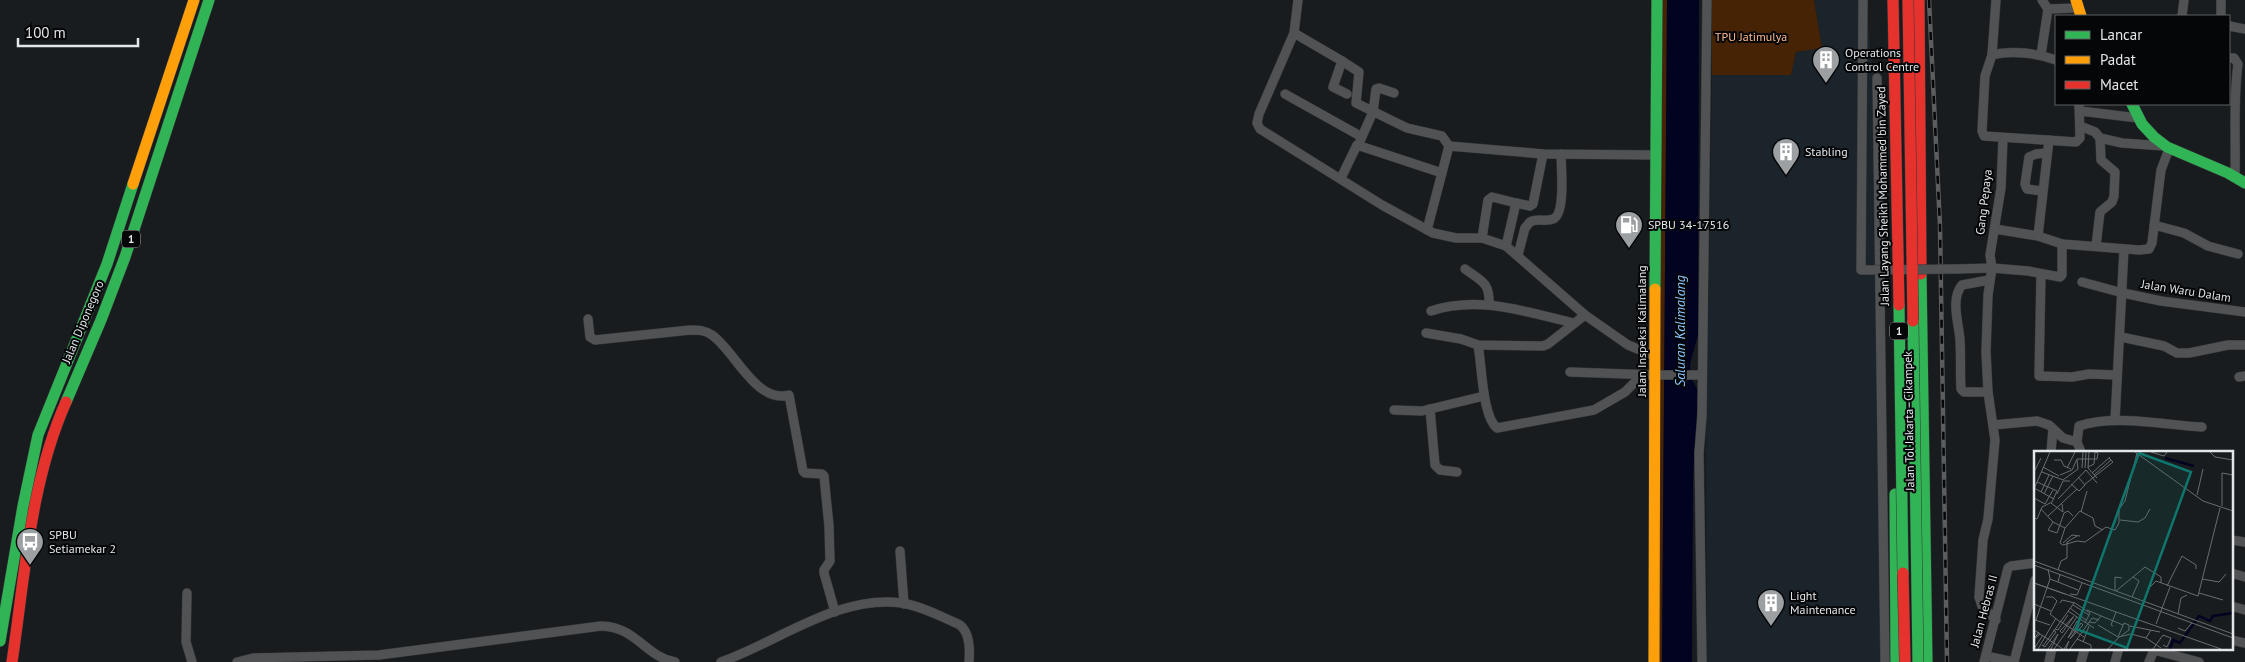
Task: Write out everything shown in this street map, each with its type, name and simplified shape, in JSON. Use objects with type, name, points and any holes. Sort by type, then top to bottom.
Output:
[{"type":"main road","name":"Jalan Diponegoro","points":[[0,641],[23,506],[38,435],[107,264],[194,0]]},
{"type":"main road","name":"Jalan Diponegoro","points":[[12,662],[37,495],[53,431],[101,320],[125,257],[209,0]]},
{"type":"main road","name":"Jalan Inspeksi Kalimalang","points":[[1654,662],[1658,375],[1655,356],[1657,0]]},
{"type":"main road","name":"Jalan Tol Jakarta–Cikampek","points":[[1889,0],[1896,662]]},
{"type":"main road","name":"Jalan Layang Sheikh Mohammed bin Zayed","points":[[1893,0],[1904,662]]},
{"type":"main road","name":"1","points":[[1908,0],[1918,662]]},
{"type":"main road","name":"Jalan Tol Jakarta–Cikampek","points":[[1919,0],[1920,270],[1927,662]]},
{"type":"main road","points":[[2132,105],[2138,118],[2155,140],[2167,148],[2235,174],[2245,183]]},
{"type":"street","points":[[1298,0],[1294,33],[1257,122],[1260,129],[1382,205],[1433,233],[1456,238],[1482,238],[1506,246],[1585,314],[1639,352],[1655,356]]},
{"type":"street","points":[[1702,662],[1699,375],[1707,0]]},
{"type":"street","points":[[1863,0],[1861,270],[1992,268],[2062,276],[2062,244]]},
{"type":"street","points":[[1996,0],[1992,56],[1985,76],[1982,131],[1984,136],[2076,142],[2080,138],[2080,107],[2138,118]]},
{"type":"street","points":[[2041,55],[2048,9],[2042,0]]},
{"type":"street","points":[[2182,15],[2184,0]]},
{"type":"street","points":[[2221,0],[2221,15]]},
{"type":"street","points":[[2048,9],[2078,8]]},
{"type":"street","points":[[2230,26],[2245,29]]},
{"type":"street","points":[[1294,33],[1359,72],[1355,102],[1407,128],[1442,136],[1449,146],[1427,230]]},
{"type":"street","points":[[1992,56],[2014,53],[2041,55],[2055,60]]},
{"type":"street","points":[[2230,58],[2234,58],[2238,64],[2234,96],[2237,133],[2235,174]]},
{"type":"street","points":[[1342,61],[1333,87],[1347,94]]},
{"type":"street","points":[[1877,78],[1885,662]]},
{"type":"street","points":[[1341,178],[1373,112],[1376,89],[1379,88],[1394,93]]},
{"type":"street","points":[[1285,94],[1360,141],[1442,173]]},
{"type":"street","points":[[1995,229],[2038,236],[2062,244],[2139,250],[2150,247],[2161,170],[2167,148],[2122,143],[2100,138],[2095,132],[2080,126]]},
{"type":"street","name":"Gang Pepaya","points":[[1996,620],[1982,606],[1979,597],[1983,540],[1988,519],[1995,440],[1988,392],[1986,352],[1989,280],[1992,268],[1990,255],[2001,188],[2003,138]]},
{"type":"street","points":[[2096,246],[2100,212],[2112,202],[2114,196],[2115,172],[2100,160],[2100,138]]},
{"type":"street","points":[[2038,236],[2046,153],[2049,140]]},
{"type":"street","points":[[1449,146],[1543,154],[1656,155]]},
{"type":"street","points":[[2042,191],[2028,189],[2025,184],[2029,157],[2046,153]]},
{"type":"street","points":[[1482,238],[1488,200],[1492,198],[1530,206],[1533,204],[1543,154]]},
{"type":"street","points":[[1518,255],[1526,228],[1530,222],[1554,218],[1559,213],[1561,203],[1561,154]]},
{"type":"street","points":[[1506,246],[1516,203]]},
{"type":"street","points":[[2154,225],[2184,233],[2208,246],[2238,254]]},
{"type":"street","points":[[2115,420],[2124,249]]},
{"type":"street","points":[[1465,269],[1487,286],[1490,292],[1489,304]]},
{"type":"street","points":[[2041,274],[2039,376],[2118,375]]},
{"type":"street","points":[[1988,392],[1964,392],[1961,389],[1960,338],[1956,309],[1959,289],[1962,285],[1989,280]]},
{"type":"street","name":"Jalan Waru Dalam","points":[[2082,282],[2123,294],[2161,301],[2245,312]]},
{"type":"street","points":[[1431,311],[1457,304],[1489,304],[1573,323]]},
{"type":"street","points":[[1426,333],[1461,339],[1478,345],[1543,346],[1585,314]]},
{"type":"street","points":[[588,319],[590,337],[595,340],[703,330],[713,335],[745,373],[767,392],[777,396],[789,395],[803,471],[805,474],[822,474],[824,476],[830,526],[830,561],[824,573],[835,612]]},
{"type":"street","points":[[2120,338],[2164,346],[2177,353],[2189,353],[2228,345],[2245,345]]},
{"type":"street","points":[[1478,345],[1484,396],[1493,425],[1501,429],[1594,410],[1625,392],[1642,374]]},
{"type":"street","points":[[1570,372],[1699,375]]},
{"type":"street","points":[[1394,410],[1422,410],[1484,396]]},
{"type":"street","points":[[1430,408],[1435,465],[1440,470],[1457,472]]},
{"type":"street","points":[[2081,451],[2077,442],[2079,426],[2097,422],[2115,420],[2202,427]]},
{"type":"street","points":[[1993,425],[2044,422],[2063,438],[2077,442]]},
{"type":"street","points":[[2051,451],[2053,429]]},
{"type":"street","points":[[2232,540],[2245,542]]},
{"type":"street","points":[[900,551],[904,604]]},
{"type":"street","name":"Jalan Hebras II","points":[[1985,659],[2010,567],[2034,563]]},
{"type":"street","points":[[2232,573],[2245,577]]},
{"type":"street","points":[[1985,659],[2014,662],[2034,584]]},
{"type":"street","points":[[187,593],[188,614],[185,633],[187,650],[192,662]]},
{"type":"street","points":[[721,662],[755,649],[835,612],[863,605],[904,604],[954,622],[964,628],[968,642],[969,662]]},
{"type":"street","points":[[2232,606],[2245,610]]},
{"type":"street","points":[[238,662],[253,658],[271,660],[379,655],[601,626],[617,628],[630,633],[658,656],[675,662]]},
{"type":"street","points":[[2232,640],[2245,643]]},
{"type":"street","points":[[2149,662],[2154,650],[2199,662]]},
{"type":"shaded area","points":[[1814,0],[1865,0],[1879,125],[1882,662],[1707,662],[1706,451],[1712,75],[1791,75],[1796,52],[1822,48]]},
{"type":"green space","points":[[1657,0],[1667,0],[1662,662],[1654,662]]},
{"type":"green space","name":"TPU Jatimulya","points":[[1712,0],[1814,0],[1822,48],[1796,52],[1791,75],[1712,75]]},
{"type":"water","name":"Saluran Kalimalang","points":[[1667,0],[1699,0],[1698,335],[1690,364],[1691,377],[1698,391],[1693,478],[1692,662],[1662,662]]},
{"type":"railway","points":[[1929,0],[1940,226],[1947,662]]},
{"type":"traffic: fast","points":[[66,402],[101,320],[125,257],[209,0]]},
{"type":"traffic: fast","points":[[1655,289],[1657,0]]},
{"type":"traffic: fast","points":[[2132,105],[2142,124],[2167,147],[2228,173],[2245,183]]},
{"type":"traffic: fast","points":[[0,641],[23,506],[38,435],[107,264],[133,184]]},
{"type":"traffic: fast","points":[[1921,274],[1927,662]]},
{"type":"traffic: fast","points":[[1899,305],[1903,573]]},
{"type":"traffic: fast","points":[[1913,321],[1918,662]]},
{"type":"traffic: fast","points":[[1895,494],[1896,662]]},
{"type":"traffic: slow","points":[[133,184],[194,0]]},
{"type":"traffic: slow","points":[[2076,0],[2081,15]]},
{"type":"traffic: slow","points":[[1654,662],[1655,289]]},
{"type":"traffic: jam","points":[[1893,0],[1899,305]]},
{"type":"traffic: jam","points":[[1908,0],[1913,321]]},
{"type":"traffic: jam","points":[[1919,0],[1921,274]]},
{"type":"traffic: jam","points":[[12,662],[30,530],[44,465],[66,402]]},
{"type":"traffic: jam","points":[[1903,573],[1905,662]]},
{"type":"place","name":"Operations Control Centre","points":[[1826,84]]},
{"type":"place","name":"Stabling","points":[[1786,176]]},
{"type":"place","name":"SPBU 34-17516","points":[[1629,249]]},
{"type":"place","name":"SPBU Setiamekar 2","points":[[30,566]]},
{"type":"place","name":"Light Maintenance","points":[[1771,627]]}]
